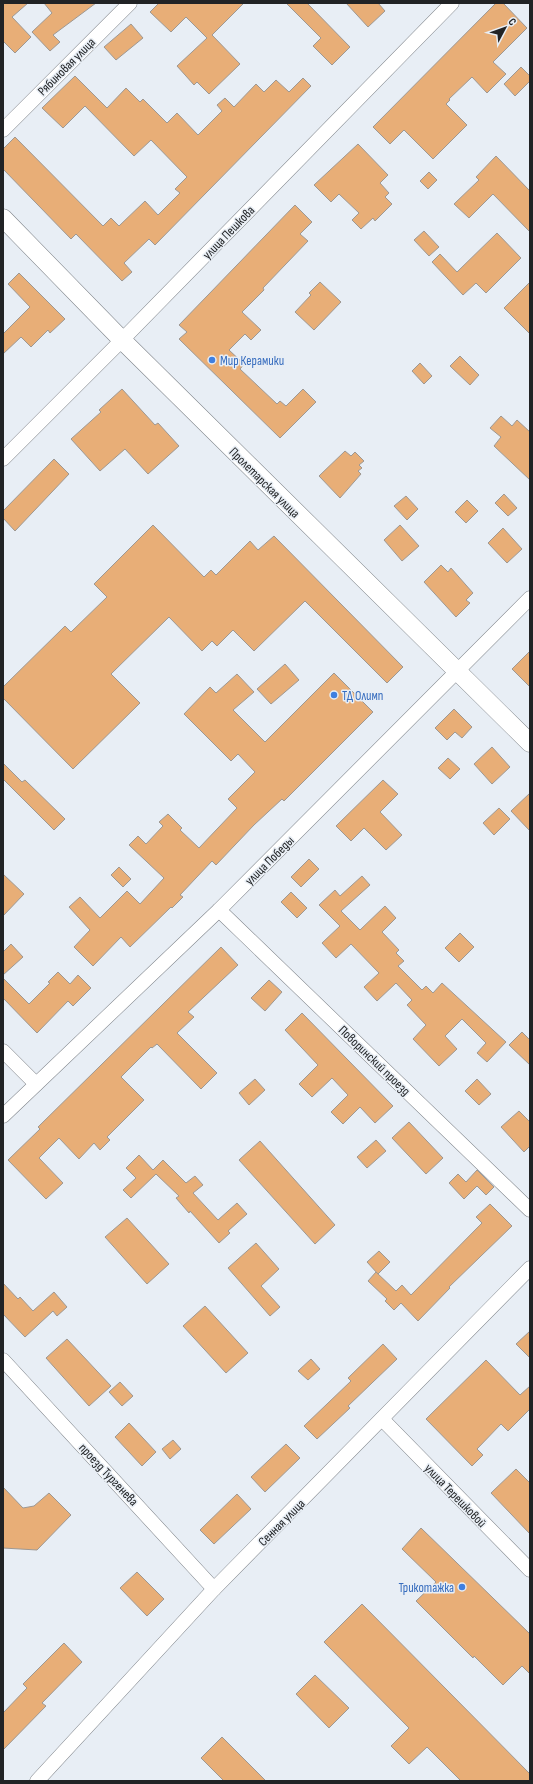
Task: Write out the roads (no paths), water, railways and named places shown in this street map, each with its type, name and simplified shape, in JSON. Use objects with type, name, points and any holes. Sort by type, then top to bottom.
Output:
[{"type":"street","name":"Рябиновая улица","points":[[3,130],[130,3]]},
{"type":"street","name":"улица Пешкова","points":[[3,459],[122,340],[452,3]]},
{"type":"street","name":"Пролетарская улица","points":[[3,218],[122,340],[530,743]]},
{"type":"street","name":"улица Победы","points":[[3,1116],[219,910],[530,598]]},
{"type":"street","name":"Поворинский проезд","points":[[219,910],[530,1210]]},
{"type":"street","points":[[3,1051],[36,1084]]},
{"type":"street","name":"Сенная улица","points":[[37,1781],[214,1589],[530,1268]]},
{"type":"street","name":"проезд Тургенева","points":[[3,1360],[214,1589]]},
{"type":"street","name":"улица Терешковой","points":[[382,1419],[530,1570]]},
{"type":"place","name":"Мир Керамики","points":[[212,360]]},
{"type":"place","name":"ТД Олимп","points":[[334,695]]},
{"type":"place","name":"Трикотажка","points":[[462,1587]]}]
